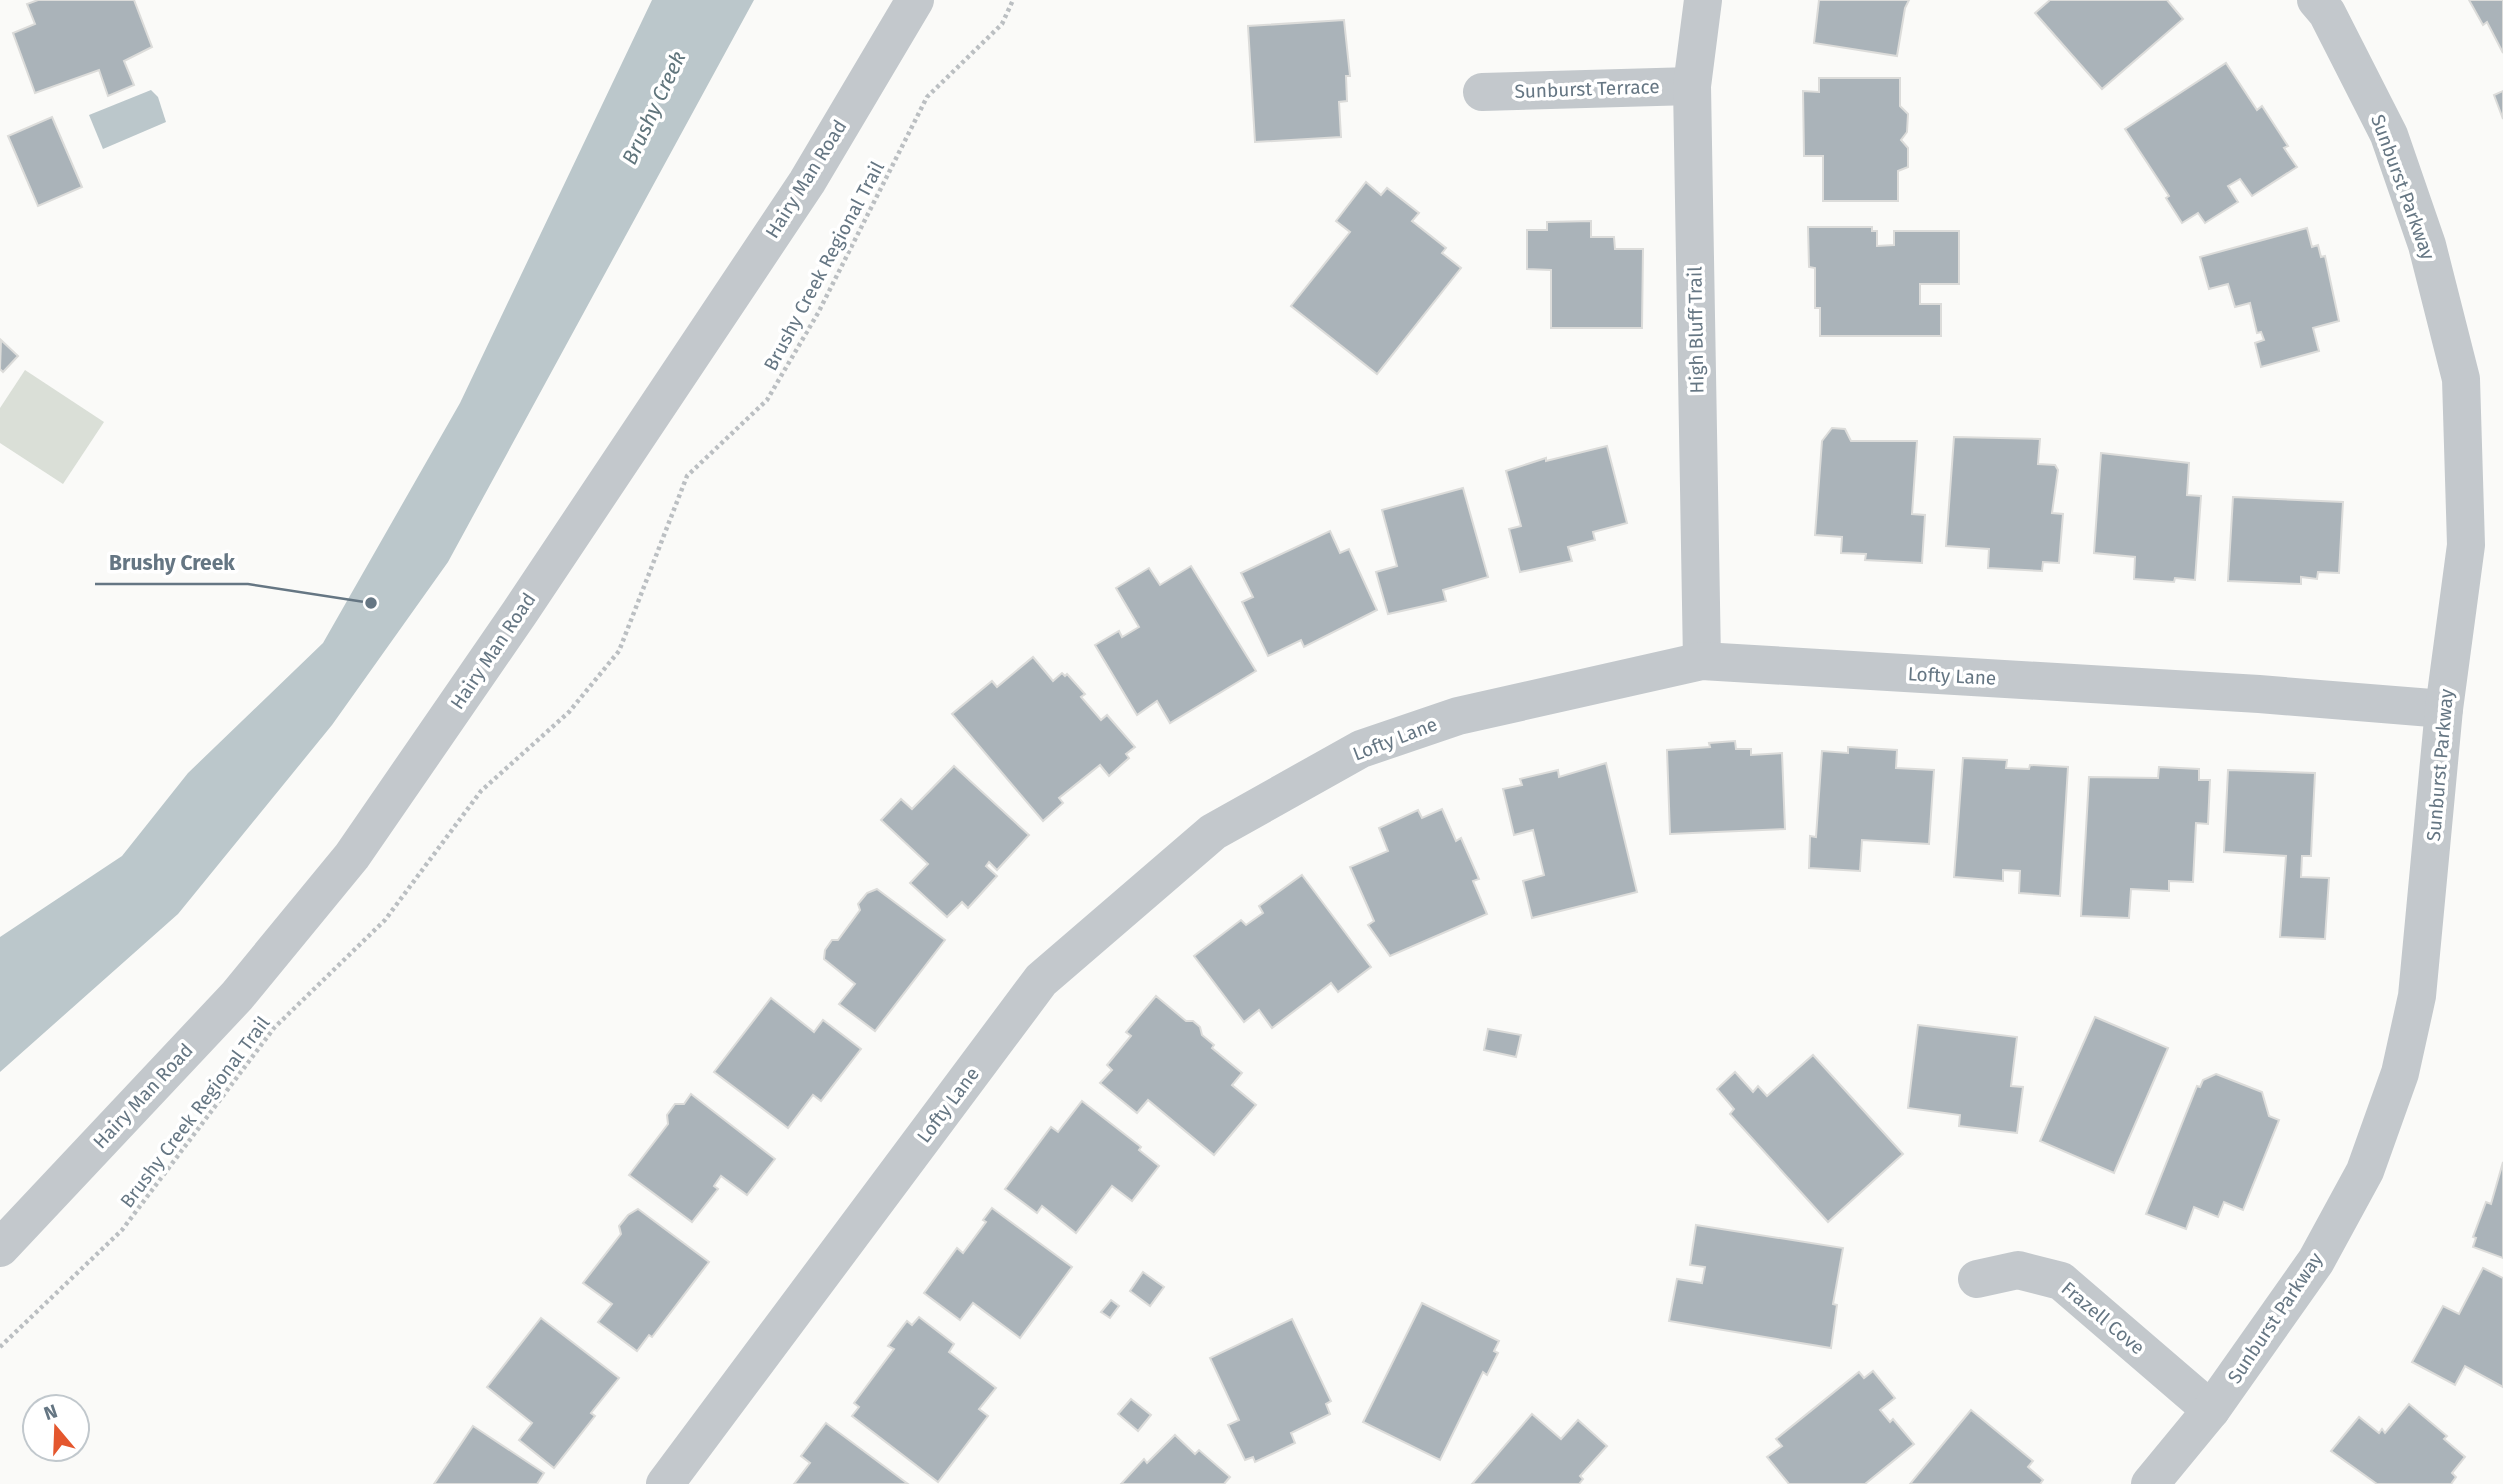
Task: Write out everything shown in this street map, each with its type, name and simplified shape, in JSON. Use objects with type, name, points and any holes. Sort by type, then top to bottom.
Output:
[{"type":"street","name":"Hairy Man Road","points":[[0,1248],[237,996],[352,856],[528,601],[799,194],[915,0]]},
{"type":"street","name":"High Bluff Trail","points":[[1702,662],[1692,86],[1703,0]]},
{"type":"street","name":"Sunburst Parkway","points":[[2150,1484],[2211,1410],[2316,1261],[2365,1171],[2400,1073],[2417,996],[2444,709],[2466,545],[2461,379],[2427,245],[2389,135],[2327,13],[2316,0]]},
{"type":"street","name":"Sunburst Terrace","points":[[1482,92],[1692,86]]},
{"type":"street","name":"Lofty Lane","points":[[666,1484],[1041,980],[1213,832],[1361,749],[1458,716],[1702,662],[2259,694],[2444,709]]},
{"type":"street","name":"Frazell Cove","points":[[1977,1279],[2018,1270],[2062,1281],[2211,1410]]},
{"type":"path","name":"Brushy Creek Regional Trail","points":[[0,1347],[122,1230],[274,1028],[385,920],[481,791],[569,712],[619,651],[687,476],[767,400],[818,313],[927,97],[1002,24],[1013,0]]},
{"type":"shaded area","points":[[25,370],[104,422],[63,484],[0,443],[0,408]]},
{"type":"water","points":[[652,0],[754,0],[448,562],[332,725],[178,914],[0,1072],[0,937],[122,856],[188,773],[323,643],[460,403]]},
{"type":"water","points":[[151,90],[158,97],[166,122],[103,149],[89,115]]},
{"type":"building","points":[[38,0],[134,0],[152,47],[124,61],[134,85],[108,96],[99,70],[35,93],[13,33],[35,24],[27,4]]},
{"type":"building","points":[[1819,0],[1909,0],[1905,8],[1897,56],[1814,43]]},
{"type":"building","points":[[2050,0],[2167,0],[2183,19],[2102,89],[2035,13]]},
{"type":"building","points":[[2469,0],[2503,0],[2503,53],[2487,22],[2483,25]]},
{"type":"building","points":[[1344,20],[1350,76],[1346,76],[1347,101],[1339,102],[1341,137],[1255,142],[1248,26]]},
{"type":"building","points":[[2226,63],[2257,110],[2262,106],[2288,146],[2284,148],[2297,167],[2252,196],[2240,179],[2228,186],[2238,202],[2205,223],[2198,213],[2182,223],[2166,198],[2169,196],[2125,129]]},
{"type":"building","points":[[1819,78],[1900,78],[1900,106],[1908,114],[1907,132],[1901,140],[1908,148],[1908,167],[1898,171],[1898,201],[1823,201],[1823,156],[1804,156],[1803,91],[1819,92]]},
{"type":"building","points":[[2503,91],[2503,119],[2494,95]]},
{"type":"building","points":[[52,117],[82,187],[38,206],[8,136]]},
{"type":"building","points":[[1366,182],[1381,195],[1387,188],[1419,213],[1412,221],[1446,248],[1442,253],[1461,268],[1377,374],[1291,306],[1350,232],[1336,221]]},
{"type":"building","points":[[1591,221],[1591,237],[1614,237],[1615,249],[1643,249],[1642,328],[1551,328],[1551,270],[1527,269],[1527,230],[1547,230],[1547,222]]},
{"type":"building","points":[[1808,227],[1872,227],[1872,231],[1877,231],[1877,246],[1894,245],[1894,231],[1959,231],[1959,284],[1920,284],[1920,304],[1941,304],[1941,336],[1820,336],[1820,308],[1815,308],[1815,268],[1809,267]]},
{"type":"building","points":[[2307,228],[2312,247],[2318,245],[2321,257],[2325,256],[2339,321],[2313,328],[2319,351],[2261,367],[2255,343],[2264,340],[2261,332],[2257,333],[2250,303],[2235,307],[2228,284],[2209,289],[2200,257]]},
{"type":"building","points":[[1,340],[18,356],[3,372],[0,369]]},
{"type":"building","points":[[1832,428],[1845,429],[1851,441],[1917,441],[1912,514],[1925,515],[1922,563],[1865,560],[1866,554],[1841,553],[1842,537],[1815,535],[1822,441]]},
{"type":"building","points":[[1954,437],[2040,439],[2038,464],[2055,465],[2058,470],[2052,513],[2063,514],[2059,563],[2043,562],[2042,571],[1988,568],[1989,549],[1946,546]]},
{"type":"building","points":[[1607,446],[1627,523],[1593,532],[1595,540],[1568,547],[1572,561],[1520,572],[1509,529],[1521,526],[1506,471],[1546,458],[1546,461]]},
{"type":"building","points":[[2101,453],[2189,463],[2187,495],[2201,496],[2195,580],[2175,578],[2174,582],[2134,579],[2135,557],[2094,553]]},
{"type":"building","points":[[1463,488],[1488,577],[1443,590],[1446,601],[1388,614],[1376,572],[1397,566],[1382,510]]},
{"type":"building","points":[[2233,497],[2343,502],[2339,573],[2318,572],[2317,579],[2301,577],[2301,584],[2228,581]]},
{"type":"building","points":[[1330,531],[1340,553],[1349,549],[1377,610],[1304,647],[1301,640],[1268,656],[1242,602],[1253,597],[1241,573]]},
{"type":"building","points":[[1191,566],[1256,671],[1170,723],[1157,701],[1137,715],[1095,645],[1119,631],[1122,637],[1139,627],[1116,588],[1149,568],[1160,585]]},
{"type":"building","points":[[1033,657],[1053,681],[1062,673],[1065,676],[1067,674],[1085,694],[1081,697],[1101,720],[1107,715],[1135,747],[1126,754],[1129,758],[1109,776],[1100,765],[1059,798],[1063,803],[1043,821],[952,714],[992,681],[997,687]]},
{"type":"building","points":[[1735,741],[1736,749],[1751,749],[1751,755],[1782,753],[1785,829],[1670,834],[1667,750],[1710,747],[1709,743]]},
{"type":"building","points":[[1848,747],[1897,750],[1896,768],[1934,770],[1929,844],[1862,840],[1860,871],[1809,868],[1810,836],[1816,837],[1822,751],[1848,753]]},
{"type":"building","points":[[1963,758],[2007,760],[2006,768],[2029,769],[2030,765],[2068,767],[2060,896],[2019,893],[2020,871],[2003,870],[2003,881],[1954,877]]},
{"type":"building","points":[[1606,763],[1637,892],[1532,918],[1523,881],[1544,875],[1533,830],[1514,835],[1503,789],[1522,785],[1520,779],[1558,770],[1559,777]]},
{"type":"building","points":[[954,766],[1029,835],[997,870],[989,862],[986,866],[997,876],[968,908],[962,902],[947,917],[910,883],[928,864],[881,820],[901,799],[912,809]]},
{"type":"building","points":[[2159,767],[2199,769],[2199,780],[2210,780],[2208,824],[2196,823],[2193,882],[2169,881],[2169,891],[2131,889],[2129,918],[2081,916],[2089,777],[2158,778]]},
{"type":"building","points":[[2228,770],[2315,773],[2311,856],[2302,856],[2301,877],[2329,878],[2325,939],[2280,937],[2286,856],[2224,852]]},
{"type":"building","points":[[1442,809],[1456,841],[1461,838],[1479,879],[1473,881],[1487,914],[1390,956],[1368,925],[1374,921],[1350,867],[1388,851],[1379,828],[1418,810],[1422,818]]},
{"type":"building","points":[[1302,875],[1371,967],[1338,992],[1331,983],[1272,1028],[1259,1010],[1244,1022],[1194,956],[1241,920],[1246,925],[1263,913],[1259,906]]},
{"type":"building","points":[[877,889],[945,940],[875,1031],[839,1004],[855,984],[824,959],[825,950],[832,940],[838,940],[860,910],[858,904],[867,893]]},
{"type":"building","points":[[1156,996],[1186,1021],[1193,1021],[1200,1027],[1202,1035],[1214,1045],[1212,1048],[1242,1073],[1232,1085],[1256,1105],[1214,1155],[1148,1100],[1137,1113],[1100,1083],[1112,1070],[1107,1065],[1131,1036],[1126,1032]]},
{"type":"building","points":[[771,998],[814,1032],[823,1020],[861,1049],[821,1101],[813,1095],[788,1128],[714,1072]]},
{"type":"building","points":[[2095,1017],[2168,1048],[2114,1173],[2040,1141]]},
{"type":"building","points":[[1918,1025],[2017,1037],[2011,1086],[2023,1087],[2017,1133],[1959,1126],[1960,1115],[1908,1108]]},
{"type":"building","points":[[1488,1029],[1521,1035],[1516,1057],[1484,1050]]},
{"type":"building","points":[[1813,1055],[1903,1154],[1828,1222],[1730,1114],[1734,1109],[1717,1089],[1735,1072],[1753,1092],[1758,1086],[1767,1096]]},
{"type":"building","points":[[2216,1074],[2262,1092],[2269,1116],[2279,1120],[2243,1210],[2224,1202],[2218,1217],[2194,1207],[2186,1229],[2146,1214],[2197,1086],[2200,1087],[2203,1080]]},
{"type":"building","points":[[691,1094],[775,1159],[747,1195],[721,1176],[714,1186],[718,1189],[692,1222],[629,1175],[668,1124],[667,1115],[675,1104],[684,1104]]},
{"type":"building","points":[[1082,1101],[1141,1147],[1139,1150],[1159,1166],[1132,1201],[1112,1186],[1076,1233],[1042,1206],[1037,1213],[1005,1189],[1051,1127],[1058,1132]]},
{"type":"building","points":[[2503,1162],[2503,1258],[2473,1247],[2476,1238],[2473,1237],[2486,1202],[2491,1204]]},
{"type":"building","points":[[992,1208],[1072,1267],[1020,1338],[973,1303],[960,1320],[924,1293],[957,1248],[963,1253],[986,1222],[983,1220]]},
{"type":"building","points":[[638,1209],[709,1262],[652,1337],[649,1335],[637,1351],[598,1322],[612,1304],[583,1283],[621,1234],[619,1226],[628,1215]]},
{"type":"building","points":[[1696,1225],[1843,1248],[1833,1304],[1837,1305],[1831,1348],[1669,1321],[1677,1279],[1702,1283],[1705,1267],[1690,1265]]},
{"type":"building","points":[[2483,1268],[2503,1278],[2503,1387],[2465,1366],[2455,1385],[2412,1362],[2443,1306],[2459,1314]]},
{"type":"building","points":[[1143,1272],[1164,1287],[1150,1306],[1130,1291]]},
{"type":"building","points":[[1111,1300],[1119,1306],[1110,1318],[1101,1312]]},
{"type":"building","points":[[1422,1303],[1499,1341],[1494,1351],[1498,1353],[1487,1375],[1483,1372],[1440,1460],[1363,1422]]},
{"type":"building","points":[[919,1317],[954,1344],[949,1352],[996,1388],[979,1409],[988,1416],[938,1482],[852,1416],[859,1407],[854,1403],[894,1349],[888,1346],[907,1321],[912,1325]]},
{"type":"building","points":[[541,1318],[619,1378],[591,1413],[595,1416],[554,1468],[519,1440],[532,1423],[487,1387]]},
{"type":"building","points":[[1292,1319],[1331,1401],[1326,1404],[1330,1414],[1291,1433],[1295,1443],[1255,1462],[1253,1457],[1245,1460],[1228,1425],[1239,1420],[1210,1358]]},
{"type":"building","points":[[1873,1371],[1895,1398],[1880,1410],[1890,1422],[1893,1419],[1914,1444],[1865,1484],[1789,1484],[1767,1457],[1782,1446],[1776,1439],[1859,1372],[1864,1378]]},
{"type":"building","points":[[1131,1399],[1151,1415],[1138,1431],[1118,1414]]},
{"type":"building","points":[[2409,1404],[2447,1436],[2444,1439],[2465,1457],[2452,1473],[2456,1477],[2451,1484],[2377,1484],[2331,1451],[2359,1417],[2379,1433],[2382,1429],[2385,1433]]},
{"type":"building","points":[[1971,1410],[2033,1461],[2028,1467],[2043,1480],[2040,1484],[1910,1484]]},
{"type":"building","points":[[1532,1414],[1561,1439],[1578,1420],[1607,1446],[1580,1476],[1583,1479],[1579,1484],[1472,1484]]},
{"type":"building","points":[[826,1423],[908,1484],[794,1484],[810,1463],[801,1456]]},
{"type":"building","points":[[473,1426],[544,1473],[537,1484],[434,1484]]},
{"type":"building","points":[[1175,1435],[1195,1454],[1199,1450],[1230,1477],[1224,1484],[1121,1484],[1144,1459],[1147,1463]]},
{"type":"place","name":"Brushy Creek","points":[[371,603]]}]
